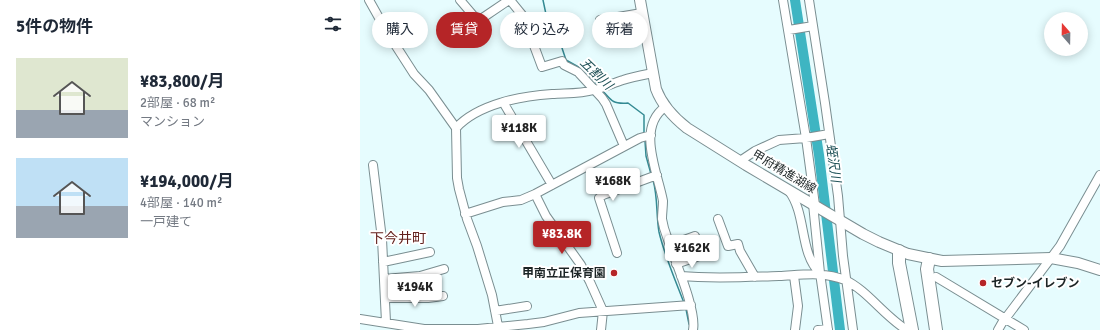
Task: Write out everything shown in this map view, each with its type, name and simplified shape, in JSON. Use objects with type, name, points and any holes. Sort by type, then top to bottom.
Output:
[{"type":"highway","points":[[899,251],[899,263],[909,327]]},
{"type":"highway","points":[[929,259],[927,270],[936,330]]},
{"type":"main road","name":"甲府精進湖線","points":[[640,0],[642,12]]},
{"type":"main road","name":"甲府精進湖線","points":[[648,46],[656,89],[660,98],[676,120],[686,128],[740,161],[879,242],[899,251],[942,261],[1051,258],[1078,263],[1100,270]]},
{"type":"street","points":[[369,0],[387,32],[414,74],[429,90],[456,128],[456,178],[465,214],[482,261],[498,326]]},
{"type":"street","points":[[460,0],[478,21],[509,0],[523,16],[542,67],[562,61],[564,65],[578,72],[606,104],[624,146]]},
{"type":"street","points":[[783,0],[790,30],[807,138],[815,205],[828,330],[818,330]]},
{"type":"street","points":[[809,0],[810,26],[828,134],[853,330]]},
{"type":"street","points":[[790,30],[810,26]]},
{"type":"street","points":[[456,128],[474,114],[503,102],[533,96],[595,90],[623,80],[653,74]]},
{"type":"street","points":[[503,102],[552,185]]},
{"type":"street","points":[[666,107],[660,111],[654,119],[651,135],[651,154],[663,203],[662,219],[691,305],[694,324],[693,330]]},
{"type":"street","points":[[740,161],[755,151],[779,140],[807,138],[828,134]]},
{"type":"street","points":[[465,214],[504,202],[521,200],[624,146],[640,138],[651,135]]},
{"type":"street","points":[[373,165],[382,239],[386,322]]},
{"type":"street","points":[[617,253],[599,198],[657,175]]},
{"type":"street","points":[[998,330],[1002,322],[1060,246],[1100,175]]},
{"type":"street","points":[[789,190],[798,206],[809,257],[813,267],[822,274]]},
{"type":"street","points":[[535,194],[546,216],[581,264],[603,311],[601,330]]},
{"type":"street","points":[[718,219],[728,246],[738,244],[740,251],[755,277]]},
{"type":"street","points":[[670,246],[695,236]]},
{"type":"street","points":[[383,262],[430,252]]},
{"type":"street","points":[[676,264],[702,255]]},
{"type":"street","points":[[384,279],[420,276],[444,269]]},
{"type":"street","points":[[681,276],[707,278],[822,274],[846,281],[860,290],[896,323],[909,327]]},
{"type":"street","points":[[794,276],[798,306],[795,330]]},
{"type":"street","points":[[936,277],[1024,330]]},
{"type":"street","points":[[385,298],[428,298],[443,296]]},
{"type":"street","points":[[360,319],[424,329],[478,329],[498,326],[529,327],[579,313],[691,305]]},
{"type":"street","points":[[495,311],[527,306]]},
{"type":"waterway","name":"五割川","points":[[543,0],[547,19],[558,36],[566,60],[582,69],[598,85]]},
{"type":"waterway","name":"蛭沢川","points":[[795,0],[819,155],[840,330]]},
{"type":"waterway","name":"五割川","points":[[603,91],[614,102],[628,103],[644,115],[644,133]]},
{"type":"waterway","name":"五割川","points":[[645,141],[646,156],[651,174]]},
{"type":"waterway","name":"五割川","points":[[653,180],[656,193],[661,241],[684,303]]},
{"type":"waterway","name":"五割川","points":[[686,309],[689,324]]},
{"type":"place","name":"甲南立正保育園","points":[[614,273]]},
{"type":"place","name":"セブン-イレブン","points":[[983,283]]},
{"type":"district","name":"下今井町","points":[[398,238]]}]
